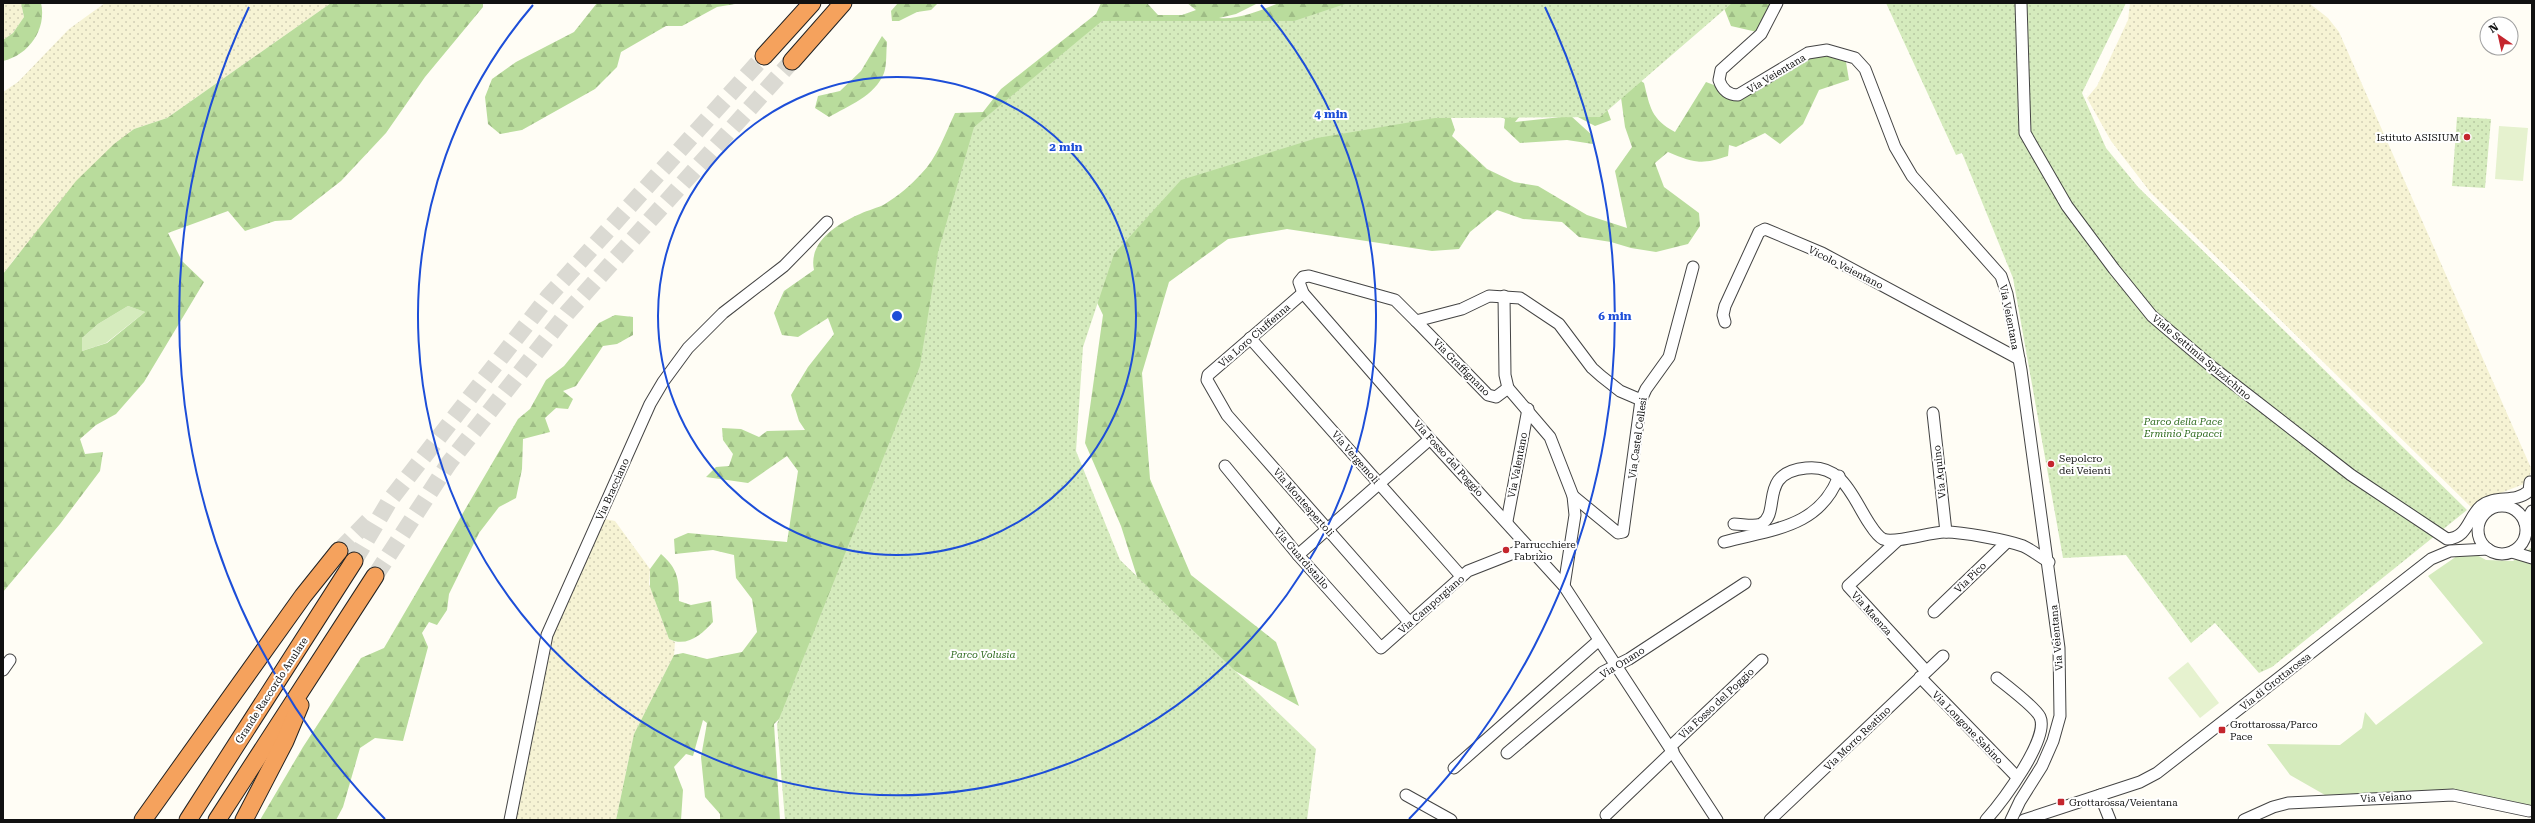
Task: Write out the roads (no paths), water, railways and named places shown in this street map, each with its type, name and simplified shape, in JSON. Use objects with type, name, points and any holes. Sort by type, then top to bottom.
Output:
[{"type":"highway","points":[[764,56],[812,3]]},
{"type":"highway","points":[[792,61],[843,3]]},
{"type":"highway","points":[[143,820],[298,602],[339,551]]},
{"type":"highway","name":"Grande Raccordo Anulare","points":[[188,820],[354,561]]},
{"type":"highway","points":[[217,820],[375,576]]},
{"type":"highway","points":[[244,820],[285,741],[320,660]]},
{"type":"street","name":"Via Veientana","points":[[1777,3],[1759,36],[1721,70],[1719,78],[1721,86],[1728,93],[1738,95],[1802,55],[1818,51],[1845,53],[1861,62],[1894,147],[1906,167],[1919,185],[2001,276],[2019,359],[2049,562],[2059,648],[2060,716],[2053,741],[2042,766],[2020,801],[2011,820]]},
{"type":"street","name":"Viale Settimia Spizzichino","points":[[2021,3],[2025,133],[2067,206],[2152,316],[2212,367],[2351,475],[2447,539],[2454,538],[2464,530],[2480,507],[2494,499],[2519,498],[2529,491],[2530,482]]},
{"type":"street","name":"Via Bracciano","points":[[510,820],[547,635],[650,404],[663,382],[688,348],[723,312],[784,266],[827,222]]},
{"type":"street","name":"Vicolo Veientano","points":[[1725,322],[1723,315],[1725,306],[1759,232],[1765,229],[1822,253],[2019,359]]},
{"type":"street","name":"Via Castel Cellesi","points":[[1573,496],[1618,533],[1623,532],[1641,400],[1646,389],[1669,357],[1692,266]]},
{"type":"street","name":"Via Graffignano","points":[[1303,293],[1299,286],[1301,278],[1310,276],[1395,300],[1488,395],[1498,396],[1508,388]]},
{"type":"street","name":"Via Loro Ciuffenna","points":[[1206,378],[1303,293]]},
{"type":"street","name":"Via Fosso del Poggio","points":[[1303,293],[1430,439],[1507,521],[1529,548],[1564,586],[1598,641],[1616,665],[1717,820]]},
{"type":"street","points":[[1416,321],[1462,309],[1489,296],[1504,296],[1522,299],[1557,322],[1601,376],[1620,391],[1641,400]]},
{"type":"street","points":[[1504,296],[1505,375],[1508,388],[1528,409],[1550,437],[1573,496],[1575,515],[1564,586]]},
{"type":"street","name":"Via Vergemoli","points":[[1250,338],[1461,576]]},
{"type":"street","name":"Via Montespertoli","points":[[1206,378],[1227,415],[1409,622]]},
{"type":"street","name":"Via Valentano","points":[[1507,521],[1528,409]]},
{"type":"street","name":"Via Aquino","points":[[1933,413],[1946,532]]},
{"type":"street","points":[[1298,555],[1430,439]]},
{"type":"street","name":"Via Guardistallo","points":[[1225,466],[1298,555],[1381,648]]},
{"type":"street","points":[[1734,524],[1758,525],[1764,522],[1768,517],[1778,481],[1788,472],[1818,468],[1830,470],[1839,476],[1878,535],[1887,540],[1897,541],[1907,537],[1946,532],[2006,543],[2029,549],[2049,562]]},
{"type":"street","points":[[1724,542],[1808,518],[1830,495],[1839,476]]},
{"type":"street","points":[[2532,496],[2508,507],[2493,508],[2485,514],[2480,522],[2480,537],[2488,549],[2499,554],[2512,552],[2532,558]]},
{"type":"street","points":[[2508,507],[2519,513],[2528,532]]},
{"type":"street","points":[[2512,552],[2522,543],[2528,532],[2532,511]]},
{"type":"street","name":"Via di Grottarossa","points":[[2450,551],[2480,522]]},
{"type":"street","name":"Via Maenza","points":[[1897,541],[1848,586],[1923,674]]},
{"type":"street","name":"Via Pico","points":[[1934,612],[2006,543]]},
{"type":"street","name":"Via Camporgiano","points":[[1381,648],[1468,571],[1529,548]]},
{"type":"street","name":"Via di Grottarossa","points":[[2024,820],[2140,782],[2162,770],[2431,559],[2450,551],[2488,549]]},
{"type":"street","name":"Via Onano","points":[[1506,753],[1603,672],[1745,583]]},
{"type":"street","points":[[1454,768],[1598,641]]},
{"type":"street","name":"Via Morro Reatino","points":[[1770,820],[1943,656]]},
{"type":"street","points":[[3,670],[10,660]]},
{"type":"street","name":"Via Fosso del Poggio","points":[[1606,815],[1762,660]]},
{"type":"street","name":"Via Longone Sabino","points":[[1923,674],[2017,777]]},
{"type":"street","points":[[1986,820],[2017,777],[2036,745],[2041,720],[2039,714],[1997,678]]},
{"type":"street","points":[[1406,795],[1451,820]]},
{"type":"street","points":[[2100,795],[2110,820]]},
{"type":"street","name":"Via Veiano","points":[[2244,820],[2273,807],[2288,803],[2420,796],[2461,796],[2529,810]]},
{"type":"tunnel","points":[[354,561],[390,500],[548,297],[764,56]]},
{"type":"tunnel","points":[[375,576],[449,463],[567,313],[792,61]]},
{"type":"tunnel","points":[[339,551],[372,517]]},
{"type":"place","name":"Istituto ASISIUM","points":[[2467,137]]},
{"type":"place","name":"Sepolcro dei Veienti","points":[[2051,464]]},
{"type":"place","name":"Parrucchiere Fabrizio","points":[[1506,550]]},
{"type":"place","name":"Grottarossa/Parco Pace","points":[[2222,730]]},
{"type":"place","name":"Grottarossa/Veientana","points":[[2061,802]]},
{"type":"park label","name":"Parco della Pace Erminio Papacci","points":[[2183,426]]},
{"type":"park label","name":"Parco Volusia","points":[[983,654]]}]
